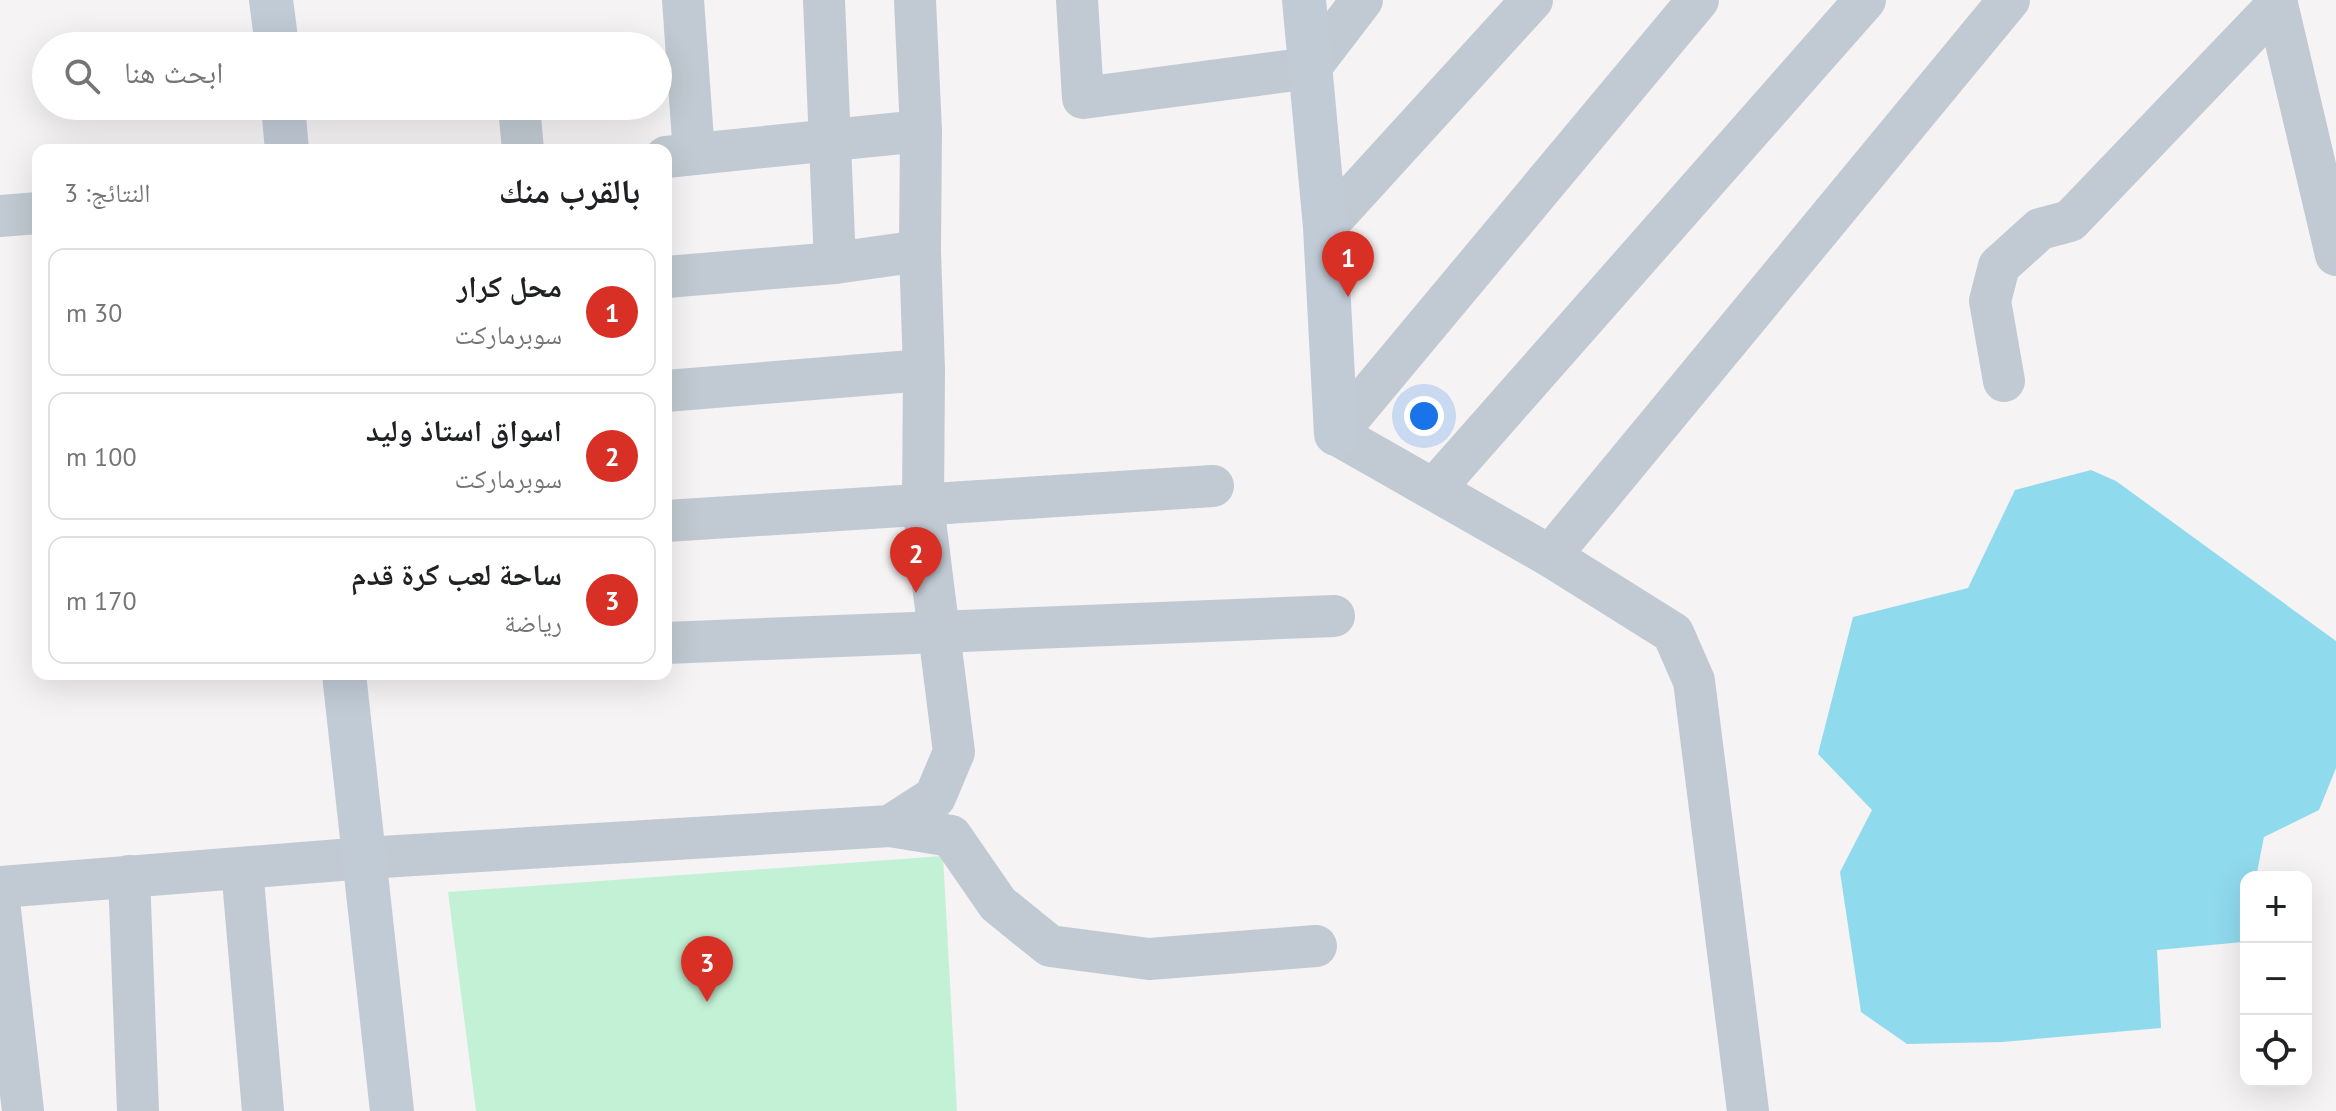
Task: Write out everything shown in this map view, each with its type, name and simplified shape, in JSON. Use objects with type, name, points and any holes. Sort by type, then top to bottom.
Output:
[{"type":"street","points":[[271,0],[275,32]]},
{"type":"street","points":[[683,0],[680,155],[921,131]]},
{"type":"street","points":[[824,0],[835,263]]},
{"type":"street","points":[[890,826],[935,797],[954,752],[923,505],[921,131],[915,0]]},
{"type":"street","points":[[1077,0],[1083,98],[1310,68],[1362,0]]},
{"type":"street","points":[[1304,0],[1325,227],[1336,434]]},
{"type":"street","points":[[1325,227],[1532,0]]},
{"type":"street","points":[[1336,434],[1698,0]]},
{"type":"street","points":[[1435,488],[1865,0]]},
{"type":"street","points":[[1550,556],[2009,0]]},
{"type":"street","points":[[2276,2],[2336,255]]},
{"type":"street","points":[[2004,381],[1990,301],[1999,266],[2040,229],[2070,221],[2276,2]]},
{"type":"street","points":[[284,120],[286,144]]},
{"type":"street","points":[[520,120],[522,144]]},
{"type":"street","points":[[0,216],[32,213]]},
{"type":"street","points":[[672,277],[835,263],[920,251]]},
{"type":"street","points":[[672,391],[924,370]]},
{"type":"street","points":[[1336,434],[1435,488],[1673,633],[1694,681],[1748,1111]]},
{"type":"street","points":[[672,521],[1213,486]]},
{"type":"street","points":[[672,643],[1334,616]]},
{"type":"street","points":[[345,680],[392,1111]]},
{"type":"street","points":[[0,887],[365,858],[890,826],[951,836],[998,904],[1050,946],[1149,959],[1316,946]]},
{"type":"street","points":[[242,868],[263,1111]]},
{"type":"street","points":[[129,876],[138,1111]]},
{"type":"street","points":[[0,910],[23,1111]]},
{"type":"green space","points":[[943,856],[957,1111],[476,1111],[448,892]]},
{"type":"water","points":[[2091,470],[2116,481],[2336,641],[2336,768],[2319,810],[2264,837],[2257,871],[2240,871],[2240,942],[2157,950],[2161,1028],[2002,1042],[1907,1044],[1861,1012],[1840,872],[1872,810],[1818,754],[1853,617],[1968,588],[2015,490]]},
{"type":"place","name":"محل كرار","points":[[1348,297]]},
{"type":"place","name":"اسواق استاذ وليد","points":[[916,593]]},
{"type":"place","name":"ساحة لعب كرة قدم","points":[[707,1002]]}]
